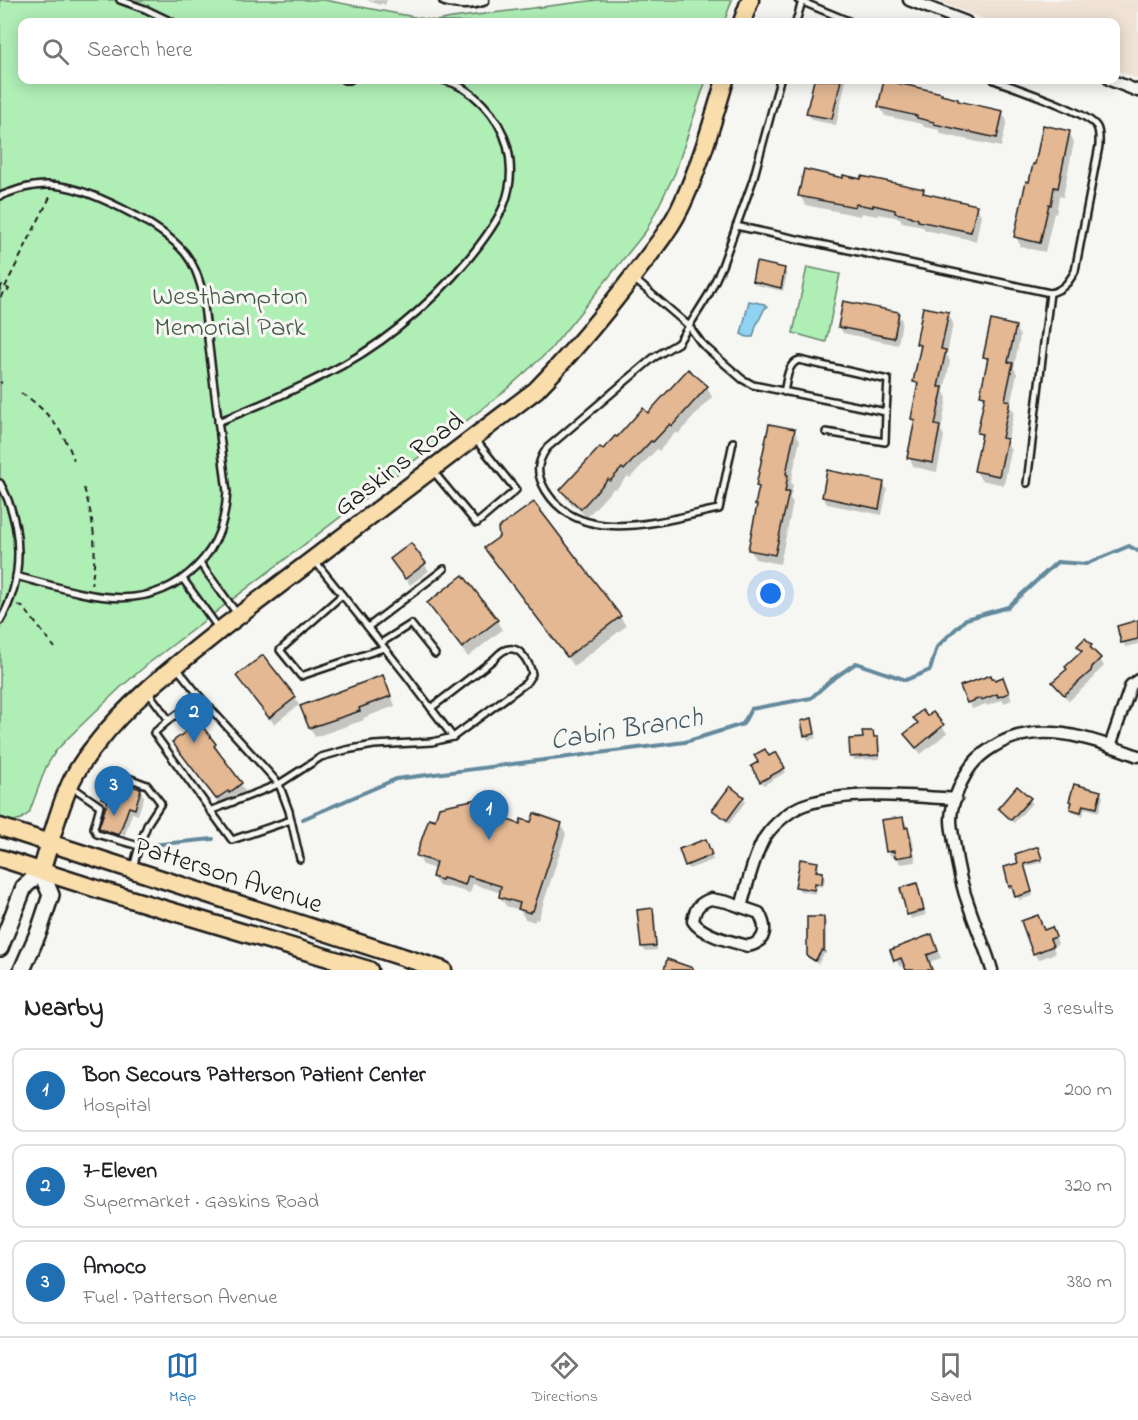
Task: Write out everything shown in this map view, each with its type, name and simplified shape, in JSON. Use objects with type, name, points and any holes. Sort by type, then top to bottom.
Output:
[{"type":"main road","points":[[743,18],[750,0]]},
{"type":"main road","name":"Gaskins Road","points":[[41,872],[69,785],[82,763],[121,714],[220,630],[474,438],[542,383],[606,312],[660,241],[683,203],[701,158],[724,84]]},
{"type":"main road","name":"Patterson Avenue","points":[[0,827],[443,970]]},
{"type":"main road","name":"Patterson Avenue","points":[[0,858],[369,970]]},
{"type":"main road","points":[[0,948],[24,887],[41,872],[51,895],[22,970]]},
{"type":"street","points":[[445,0],[457,4],[483,0]]},
{"type":"street","points":[[909,0],[956,18]]},
{"type":"street","points":[[1120,84],[1138,91]]},
{"type":"street","points":[[1110,746],[1131,686],[1138,680]]},
{"type":"street","points":[[992,970],[962,882],[951,819],[959,785],[971,766],[985,752],[1000,742],[1026,733],[1049,732],[1095,740],[1138,756]]},
{"type":"street","points":[[741,907],[755,861],[765,838],[778,821],[801,806],[829,799],[894,795],[956,799]]},
{"type":"street","points":[[711,899],[741,907],[759,913],[763,921],[763,937],[753,945],[742,944],[707,933],[698,928],[693,921],[696,908],[701,902],[711,899]]},
{"type":"lane","points":[[120,0],[164,18]]},
{"type":"lane","points":[[797,18],[800,1],[841,18]]},
{"type":"lane","points":[[218,422],[323,376],[364,352],[419,311],[444,287],[484,240],[500,216],[509,191],[511,161],[504,134],[486,107],[463,87],[454,84]]},
{"type":"lane","points":[[733,442],[719,509],[636,525],[607,526],[576,518],[554,502],[539,478],[538,468],[547,448],[653,358],[678,343],[709,294],[753,180],[779,84]]},
{"type":"lane","points":[[736,226],[1050,293],[1058,291],[1070,282],[1075,271],[1100,134],[1093,122],[1086,117],[1004,84]]},
{"type":"lane","points":[[0,196],[40,185],[78,191],[124,209],[156,229],[185,253],[197,272],[202,290],[227,492],[226,511],[214,545],[183,579],[176,585],[161,591],[140,597],[119,598],[89,595],[16,576]]},
{"type":"lane","points":[[632,278],[689,326],[702,344],[753,386],[886,412]]},
{"type":"lane","points":[[1027,483],[1050,293]]},
{"type":"lane","points":[[784,392],[791,366],[799,360],[888,380],[885,442],[826,432]]},
{"type":"lane","points":[[432,470],[477,523],[516,490],[474,438]]},
{"type":"lane","points":[[0,483],[10,507],[18,541],[16,576],[0,621]]},
{"type":"lane","points":[[314,560],[453,737]]},
{"type":"lane","points":[[200,563],[239,616]]},
{"type":"lane","points":[[368,627],[444,569]]},
{"type":"lane","points":[[183,579],[220,630]]},
{"type":"lane","points":[[342,595],[280,650],[301,676],[383,645],[411,624],[435,654]]},
{"type":"lane","points":[[210,811],[279,784],[321,757],[374,745],[432,742],[453,737],[526,683],[532,674],[530,666],[519,651],[513,648],[506,649],[431,708]]},
{"type":"lane","points":[[175,666],[279,784],[291,820],[300,859]]},
{"type":"lane","points":[[147,690],[169,720]]},
{"type":"lane","points":[[201,698],[154,733],[210,811],[232,840],[291,820]]},
{"type":"lane","points":[[115,773],[147,784],[161,803],[148,823],[133,870]]},
{"type":"lane","points":[[69,785],[100,806],[94,828],[97,834],[139,846]]},
{"type":"path","points":[[5,287],[56,186]]},
{"type":"path","points":[[0,298],[2,285],[5,287]]},
{"type":"path","points":[[1,291],[6,294],[9,289],[5,287]]},
{"type":"path","points":[[21,393],[47,414],[74,460]]},
{"type":"path","points":[[84,488],[92,514],[95,537],[94,570],[89,595]]},
{"type":"path","points":[[9,601],[24,608],[56,648]]},
{"type":"shaded area","points":[[934,0],[1138,0],[1138,79],[1120,72],[1120,18],[981,18]]},
{"type":"green space","name":"Westhampton Memorial Park","points":[[0,0],[324,0],[420,18],[18,18],[18,84],[705,84],[675,173],[646,231],[550,350],[499,396],[149,663],[121,687],[55,752],[46,767],[29,813],[14,821],[0,819]]},
{"type":"green space","name":"Westhampton Memorial Park","points":[[597,0],[732,0],[725,18],[452,18]]},
{"type":"green space","points":[[807,267],[840,274],[826,342],[793,333]]},
{"type":"water","points":[[749,301],[764,304],[767,307],[756,326],[753,337],[741,334]]},
{"type":"building","points":[[813,84],[840,84],[832,119],[806,114]]},
{"type":"building","points":[[883,84],[902,84],[942,93],[941,95],[958,99],[958,101],[1003,111],[997,138],[934,124],[934,122],[917,118],[917,116],[878,107]]},
{"type":"building","points":[[1043,125],[1070,131],[1058,188],[1054,187],[1040,243],[1014,237],[1026,181],[1029,182],[1033,164],[1035,164]]},
{"type":"building","points":[[804,169],[843,178],[843,175],[861,179],[861,176],[924,189],[923,193],[977,205],[971,232],[918,221],[911,216],[895,213],[895,210],[873,205],[873,207],[856,204],[855,207],[798,196]]},
{"type":"building","points":[[756,262],[785,268],[781,288],[752,281]]},
{"type":"building","points":[[843,301],[899,312],[894,338],[838,327]]},
{"type":"building","points":[[923,307],[949,312],[941,349],[946,350],[938,387],[943,387],[935,425],[940,426],[933,463],[907,458],[915,420],[911,419],[918,383],[913,382],[921,345],[916,344]]},
{"type":"building","points":[[991,320],[1016,326],[1008,362],[1013,363],[1005,400],[1010,401],[1002,438],[1007,439],[999,476],[974,471],[982,434],[977,433],[985,396],[980,395],[988,358],[983,357]]},
{"type":"building","points":[[688,369],[708,386],[672,426],[670,424],[653,442],[651,441],[624,470],[622,468],[610,481],[608,479],[581,509],[560,490],[600,447],[603,449],[615,436],[617,437],[643,408],[648,413]]},
{"type":"building","points":[[769,424],[795,429],[786,474],[788,475],[785,492],[789,492],[775,555],[748,550],[757,505],[755,505],[759,487],[756,486]]},
{"type":"building","points":[[827,470],[884,482],[879,509],[822,497]]},
{"type":"building","points":[[534,502],[621,616],[567,657],[484,548],[499,537],[498,528]]},
{"type":"building","points":[[411,543],[426,563],[405,579],[390,559]]},
{"type":"building","points":[[463,575],[498,620],[462,648],[427,603]]},
{"type":"building","points":[[1138,620],[1138,639],[1121,643],[1117,626]]},
{"type":"building","points":[[1085,638],[1101,658],[1091,671],[1064,695],[1052,682],[1082,651],[1077,646]]},
{"type":"building","points":[[263,655],[296,697],[269,718],[236,676]]},
{"type":"building","points":[[383,675],[391,696],[359,708],[360,711],[309,728],[300,706]]},
{"type":"building","points":[[991,675],[995,680],[1003,677],[1009,693],[998,697],[997,694],[967,703],[960,686]]},
{"type":"building","points":[[922,710],[927,716],[933,712],[944,725],[916,748],[904,734],[918,723],[913,718]]},
{"type":"building","points":[[812,718],[815,734],[804,736],[801,721]]},
{"type":"building","points":[[199,722],[242,783],[216,799],[172,742]]},
{"type":"building","points":[[862,731],[873,731],[874,737],[878,737],[879,755],[850,757],[849,739],[863,738]]},
{"type":"building","points":[[765,749],[769,756],[776,752],[785,768],[760,782],[751,766],[758,762],[754,755]]},
{"type":"building","points":[[107,778],[141,789],[135,809],[129,807],[119,835],[99,827],[108,800],[101,798]]},
{"type":"building","points":[[1074,784],[1101,791],[1097,808],[1083,805],[1081,812],[1070,809],[1072,802],[1069,801]]},
{"type":"building","points":[[730,786],[744,797],[727,820],[712,810]]},
{"type":"building","points":[[1017,786],[1031,798],[1011,820],[998,808]]},
{"type":"building","points":[[477,799],[483,801],[482,804],[497,810],[495,816],[520,824],[521,819],[531,822],[534,813],[562,823],[533,911],[530,913],[518,909],[520,903],[499,897],[501,886],[468,876],[465,885],[432,877],[436,862],[416,856],[429,818],[435,820],[439,807]]},
{"type":"building","points":[[903,817],[905,828],[908,827],[913,855],[895,858],[894,851],[886,852],[881,820]]},
{"type":"building","points":[[706,839],[712,855],[685,866],[679,849]]},
{"type":"building","points":[[1036,847],[1042,859],[1024,864],[1032,892],[1015,897],[1012,886],[1009,887],[1004,867],[1018,863],[1015,854]]},
{"type":"building","points":[[800,859],[818,862],[816,871],[823,872],[822,884],[815,883],[814,890],[795,887]]},
{"type":"building","points":[[917,883],[924,910],[907,915],[900,888]]},
{"type":"building","points":[[653,908],[656,946],[641,947],[637,910]]},
{"type":"building","points":[[1038,915],[1044,930],[1052,927],[1056,937],[1050,939],[1053,946],[1033,954],[1021,921]]},
{"type":"building","points":[[807,917],[824,917],[824,951],[822,950],[815,961],[807,956]]},
{"type":"building","points":[[932,934],[938,951],[927,955],[932,970],[906,970],[901,958],[894,961],[890,950]]},
{"type":"building","points":[[667,959],[693,968],[693,970],[664,970]]},
{"type":"waterway","name":"Cabin Branch","points":[[303,819],[396,779],[685,742],[743,724],[751,709],[811,698],[856,663],[906,680],[930,670],[937,647],[966,619],[1008,607],[1057,562],[1086,564],[1129,546],[1138,551]]},
{"type":"waterway","name":"Cabin Branch","points":[[151,845],[213,839]]},
{"type":"place","name":"7-Eleven","points":[[194,743]]},
{"type":"place","name":"Amoco","points":[[114,816]]},
{"type":"place","name":"Bon Secours Patterson Patient Center","points":[[489,840]]}]
